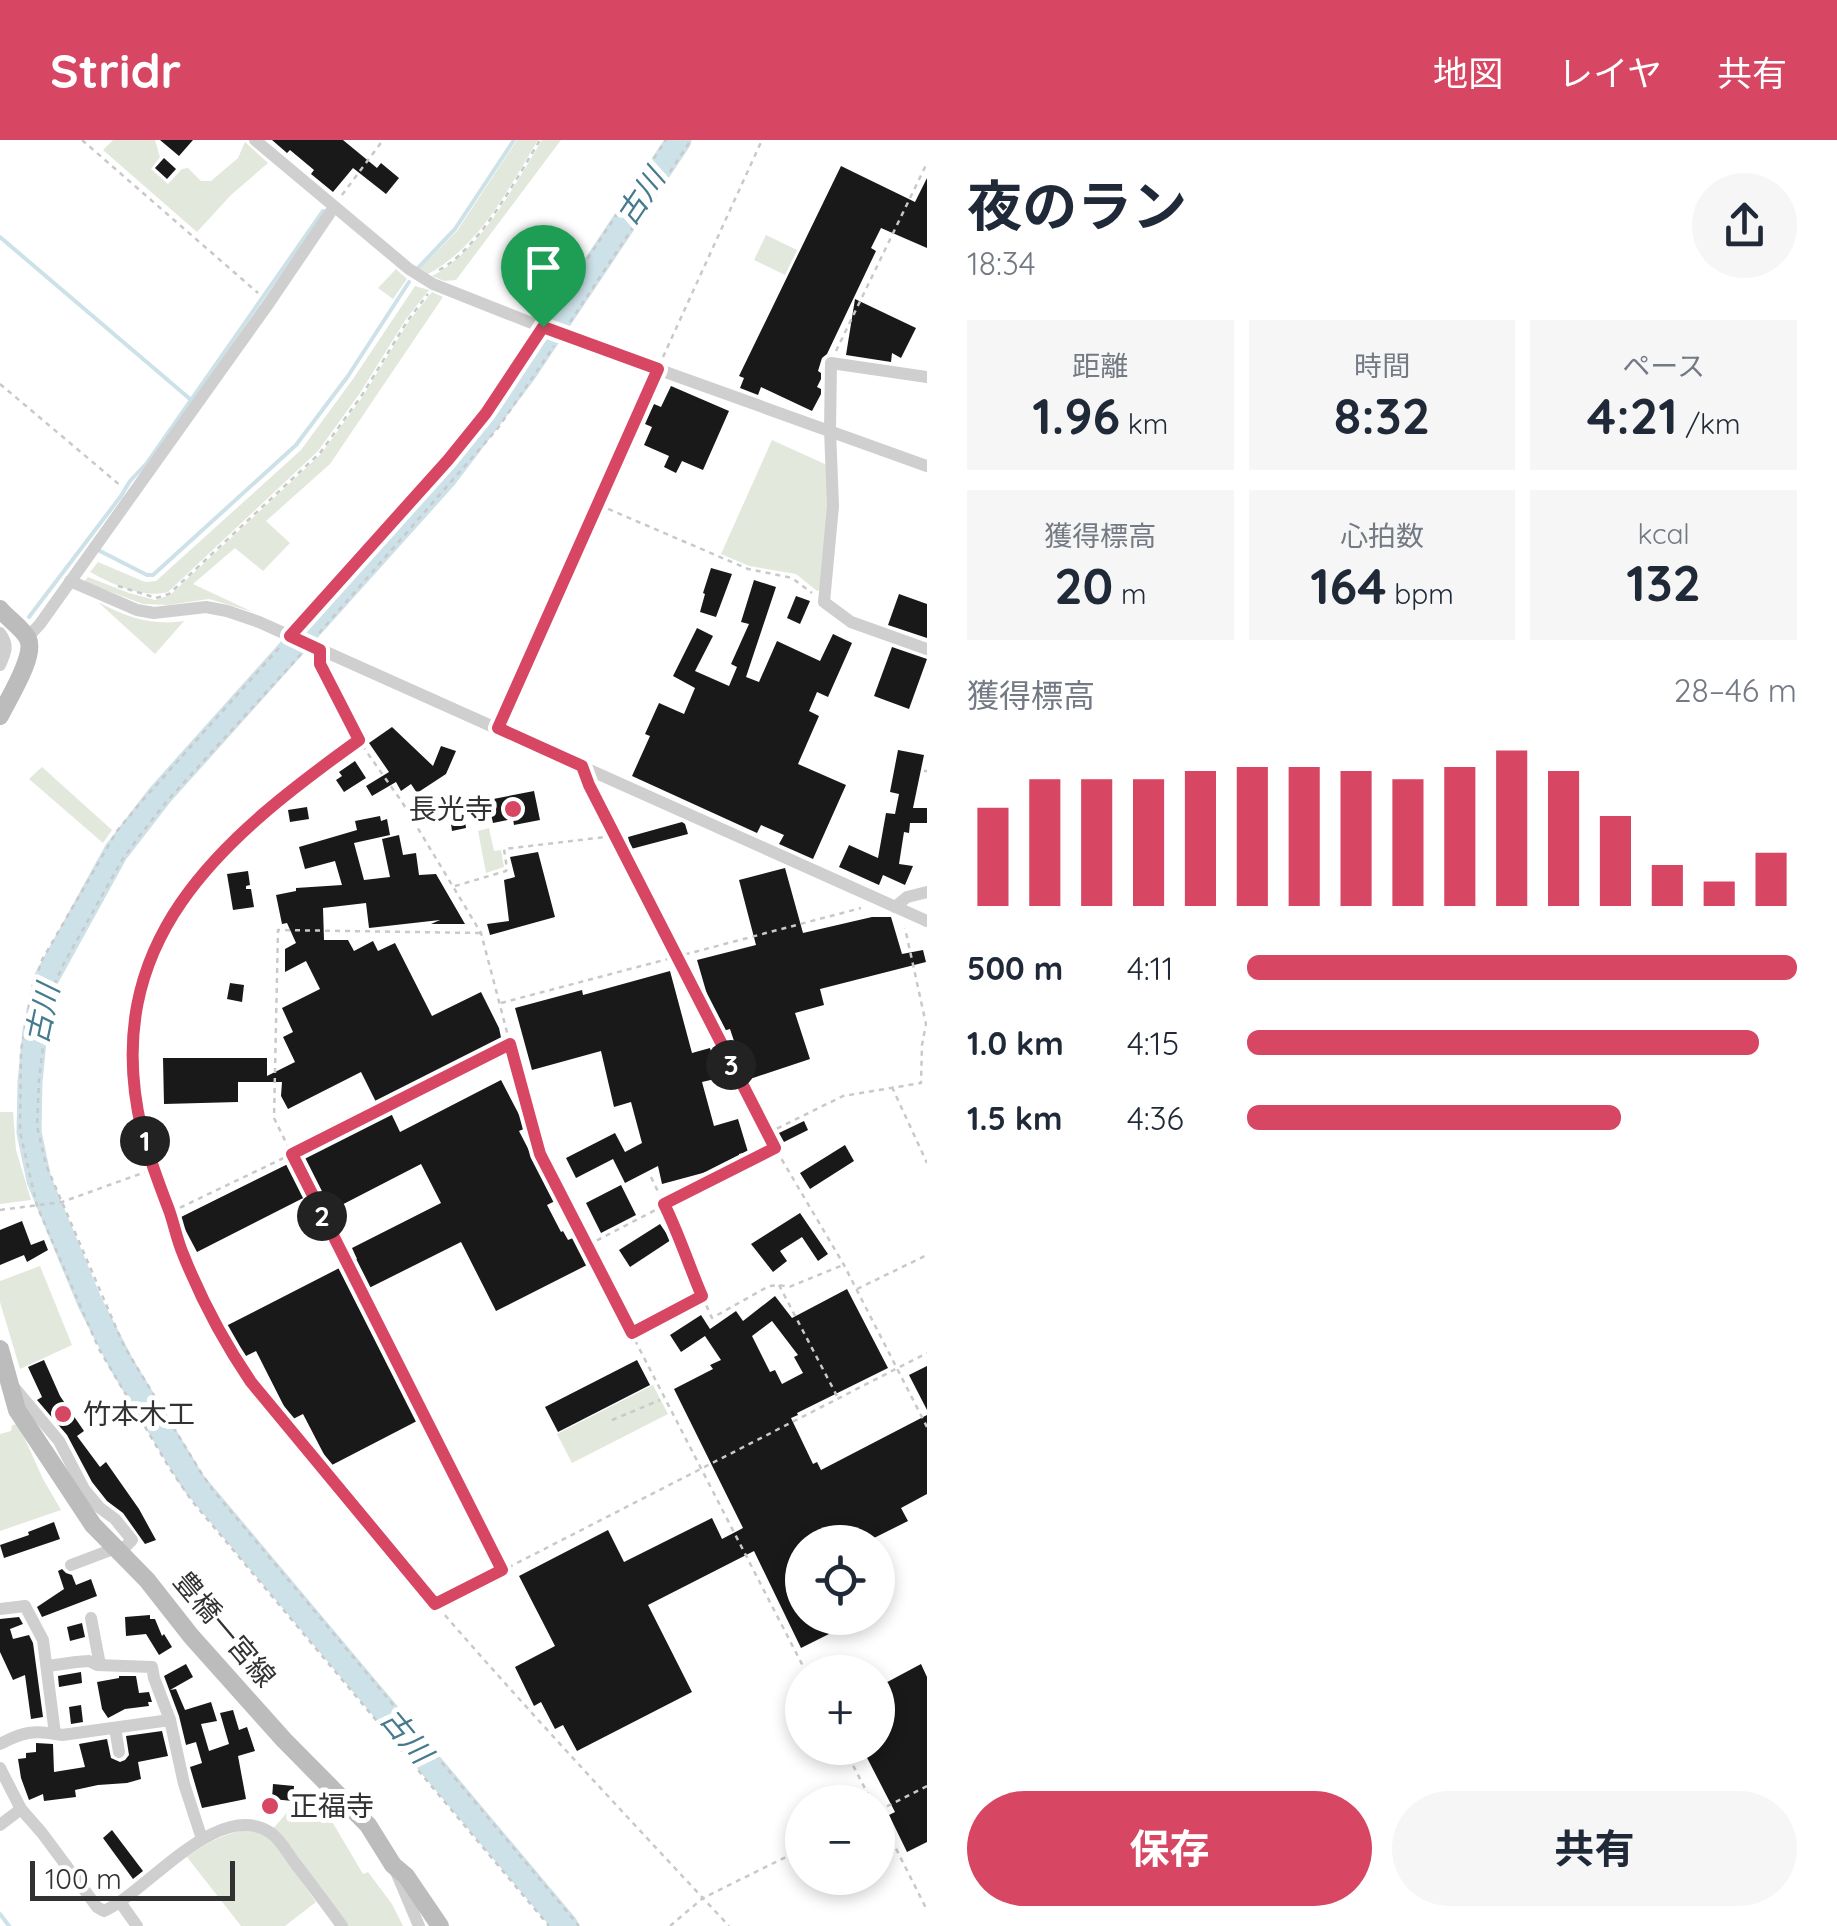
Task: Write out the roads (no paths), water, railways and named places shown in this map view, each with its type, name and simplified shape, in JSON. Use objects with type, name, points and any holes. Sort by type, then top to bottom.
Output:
[{"type":"main road","points":[[0,608],[28,637],[30,647],[0,716]]},
{"type":"main road","name":"豊橋一宮線","points":[[0,1348],[14,1404],[87,1516],[284,1740],[368,1824],[440,1926]]},
{"type":"street","points":[[255,140],[432,288],[927,466]]},
{"type":"street","points":[[28,637],[269,303],[334,206]]},
{"type":"street","points":[[927,377],[831,364],[834,506],[824,602],[851,622],[927,649]]},
{"type":"street","points":[[70,581],[137,610],[154,613],[216,609],[242,616],[927,921]]},
{"type":"street","points":[[0,633],[6,651],[0,665]]},
{"type":"street","points":[[895,907],[907,897],[927,892]]},
{"type":"street","points":[[72,1565],[116,1548]]},
{"type":"street","points":[[0,1609],[25,1606],[42,1640],[56,1734]]},
{"type":"street","points":[[91,1618],[100,1665]]},
{"type":"street","points":[[48,1666],[76,1662],[152,1666],[202,1840]]},
{"type":"street","points":[[0,1744],[21,1733],[56,1734],[170,1720]]},
{"type":"street","points":[[116,1728],[119,1752]]},
{"type":"street","points":[[0,1768],[21,1810],[100,1910],[120,1902],[202,1840],[242,1824],[268,1831],[278,1840],[342,1926]]},
{"type":"street","points":[[0,1826],[21,1810]]},
{"type":"street","points":[[394,1865],[419,1926]]},
{"type":"street","points":[[120,1902],[138,1926]]},
{"type":"waterway","points":[[418,268],[455,229],[514,140]]},
{"type":"waterway","name":"古川","points":[[566,1926],[193,1482],[122,1365],[90,1303],[39,1180],[29,1132],[30,1082],[45,981],[116,852],[160,795],[445,477],[523,374],[679,140]]},
{"type":"waterway","points":[[29,617],[147,463],[323,211]]},
{"type":"waterway","points":[[0,237],[190,399]]},
{"type":"waterway","points":[[98,550],[153,575],[296,445],[348,376],[409,282]]},
{"type":"waterway","points":[[0,1914],[9,1926]]},
{"type":"place","name":"長光寺","points":[[513,809]]},
{"type":"place","name":"竹本木工","points":[[63,1414]]},
{"type":"place","name":"正福寺","points":[[270,1806]]}]
